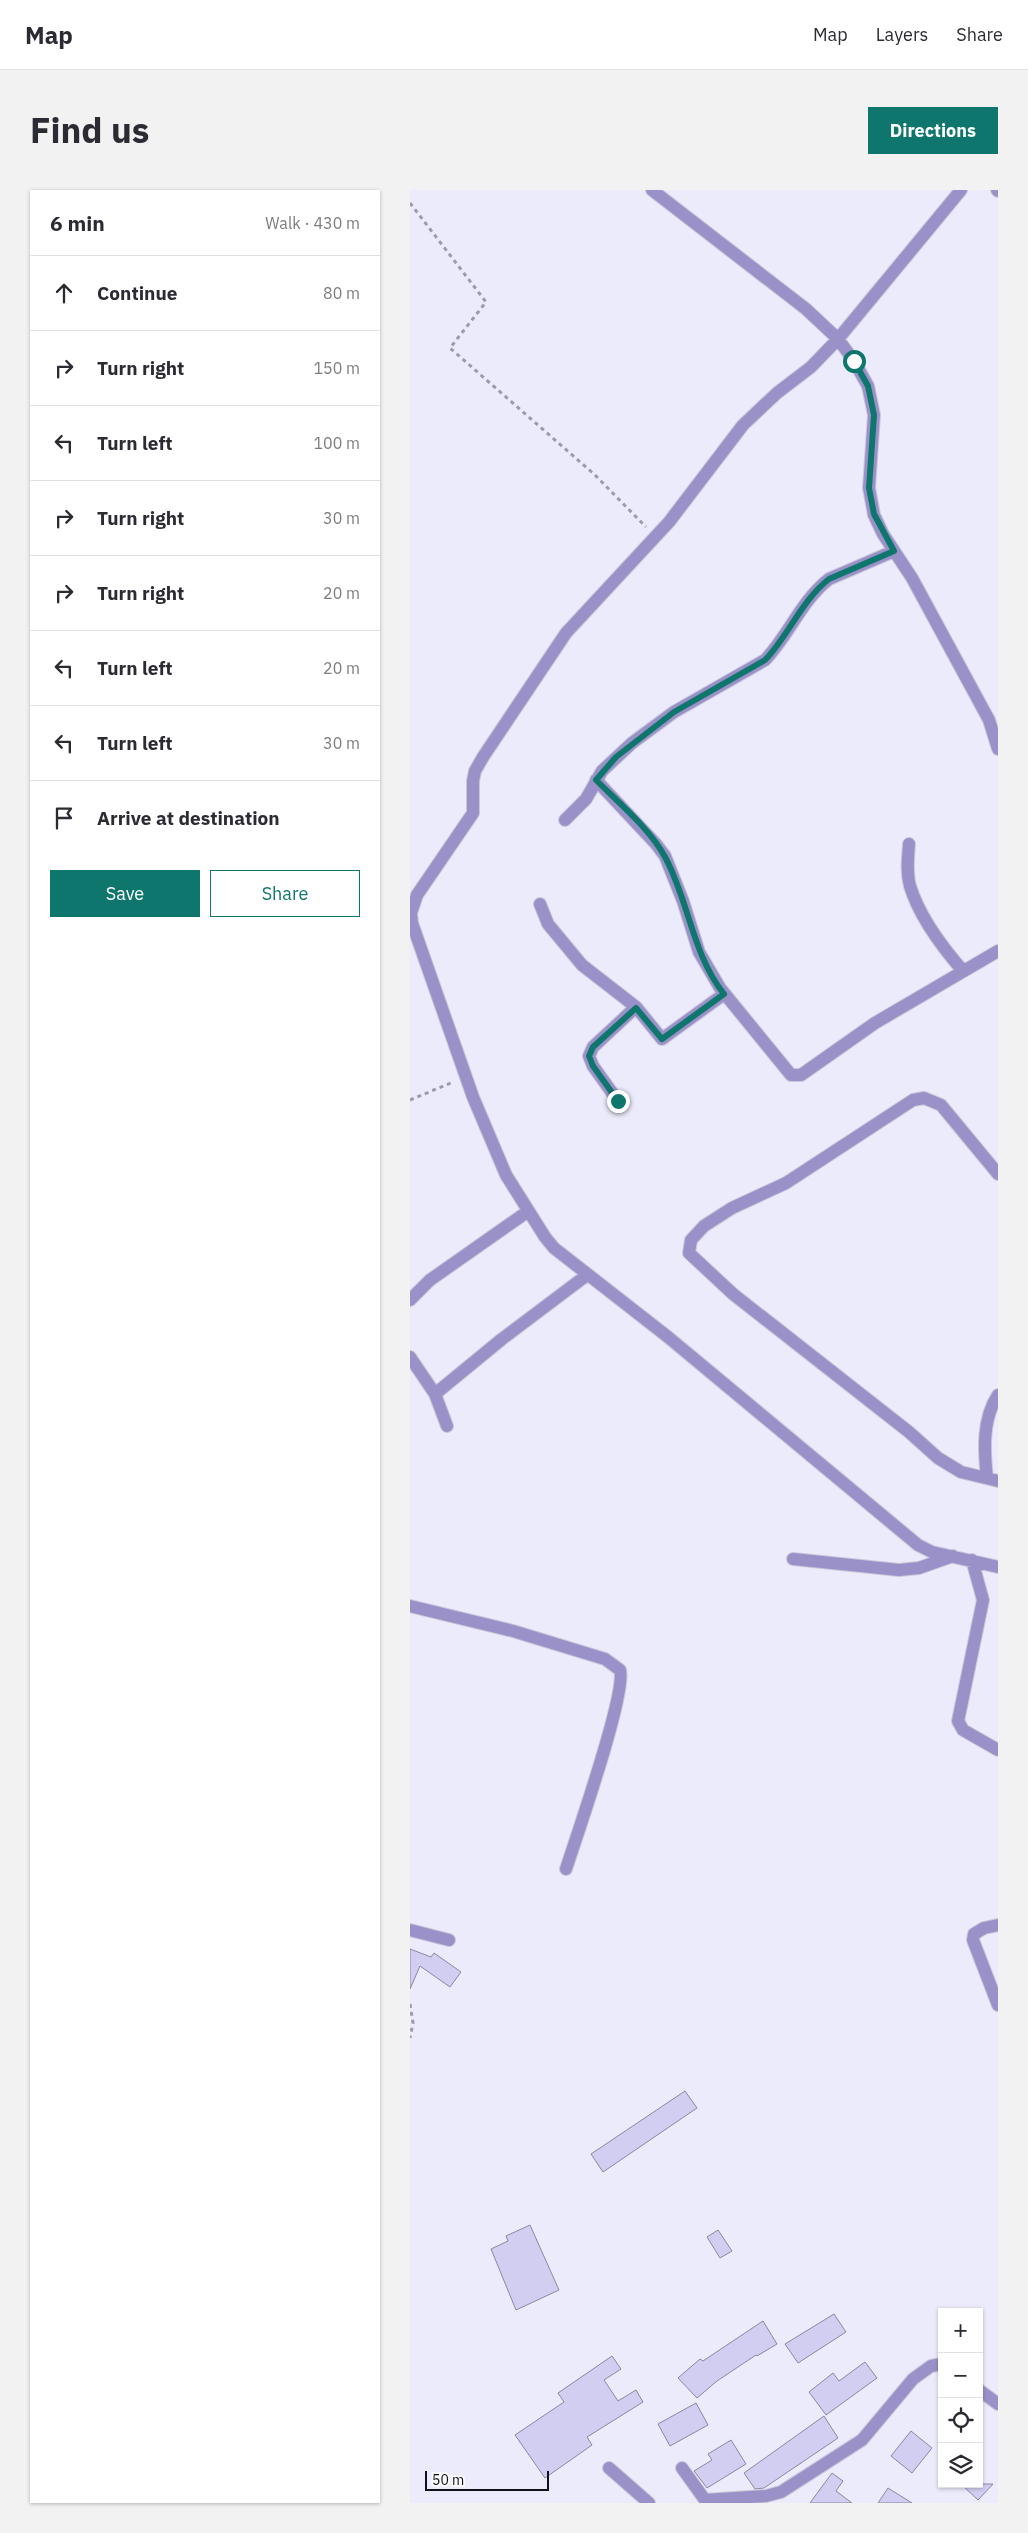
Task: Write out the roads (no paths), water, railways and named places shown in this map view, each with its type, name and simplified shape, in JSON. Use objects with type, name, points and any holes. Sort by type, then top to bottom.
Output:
[{"type":"street","points":[[652,190],[749,266],[777,285],[838,340],[854,361],[868,386],[874,415],[869,488],[874,514],[894,551],[912,578],[989,720],[998,748]]},
{"type":"street","points":[[961,190],[838,340],[811,367],[778,393],[743,425],[705,477],[656,536],[566,633],[502,726],[475,771],[473,813],[412,905],[412,924],[467,1076],[506,1175],[527,1212],[554,1248],[668,1337],[918,1545],[932,1552],[998,1567]]},
{"type":"street","points":[[565,820],[580,807],[596,780],[616,757],[674,712],[765,660],[777,648],[804,605],[825,582],[894,551]]},
{"type":"street","points":[[596,780],[651,838],[665,856],[683,901],[699,952],[724,994],[785,1070],[792,1075],[801,1075],[875,1023],[998,951]]},
{"type":"street","points":[[909,844],[907,868],[910,886],[942,946],[963,970]]},
{"type":"street","points":[[540,904],[548,924],[582,965],[636,1008],[662,1039],[724,994]]},
{"type":"street","points":[[618,1101],[593,1066],[589,1056],[593,1047],[636,1008]]},
{"type":"street","points":[[993,1480],[961,1472],[938,1458],[832,1370],[733,1294],[696,1261],[688,1248],[696,1233],[704,1226],[732,1208],[786,1183],[912,1100],[924,1098],[941,1105],[998,1174]]},
{"type":"street","points":[[410,1300],[430,1280],[527,1212]]},
{"type":"street","points":[[435,1394],[502,1339],[587,1275]]},
{"type":"street","points":[[410,1357],[435,1394],[447,1426]]},
{"type":"street","points":[[993,1480],[985,1458],[987,1422],[998,1396]]},
{"type":"street","points":[[793,1559],[900,1570],[919,1568],[953,1556]]},
{"type":"street","points":[[972,1560],[983,1600],[958,1721],[962,1730],[998,1750]]},
{"type":"street","points":[[410,1606],[513,1631],[587,1653],[610,1661],[620,1670],[621,1681],[609,1733],[566,1869]]},
{"type":"street","points":[[998,1925],[978,1930],[974,1934],[973,1940],[998,2005]]},
{"type":"street","points":[[410,1930],[450,1940]]},
{"type":"street","points":[[682,2468],[704,2500],[766,2496],[781,2492],[862,2440],[913,2379],[931,2366],[938,2365]]},
{"type":"street","points":[[983,2393],[998,2404]]},
{"type":"street","points":[[609,2468],[649,2503]]}]
